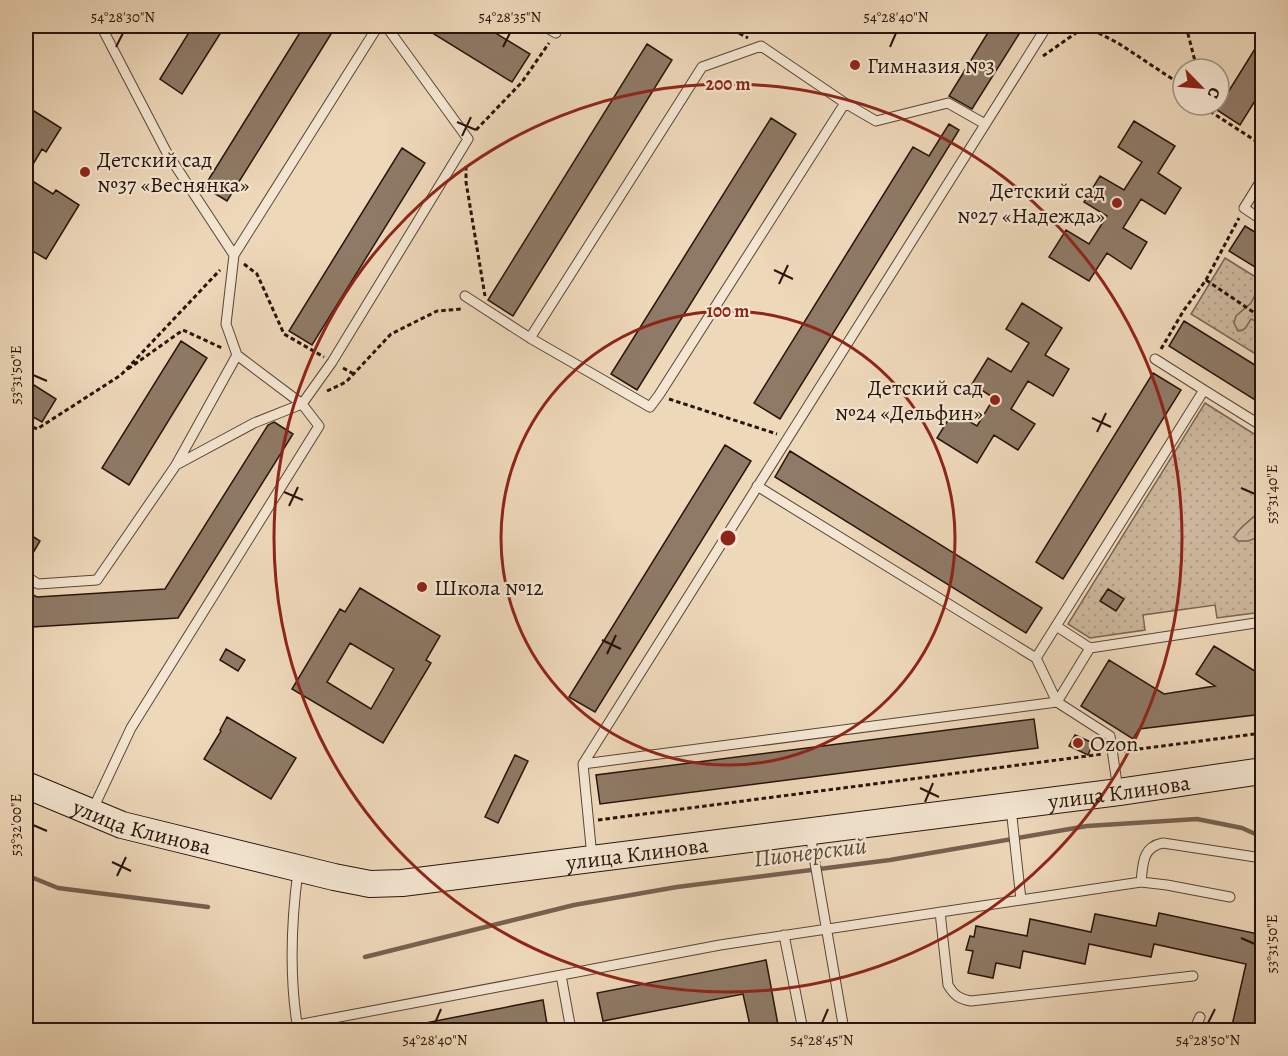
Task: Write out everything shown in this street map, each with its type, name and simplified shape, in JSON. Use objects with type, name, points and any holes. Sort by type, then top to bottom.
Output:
[{"type":"street","name":"улица Клинова","points":[[26,785],[122,825],[334,878],[370,884],[402,883],[593,860],[1119,792],[1263,771]]},
{"type":"lane","points":[[101,26],[167,153],[234,255]]},
{"type":"lane","points":[[91,813],[131,728],[319,426],[302,404],[237,355],[226,324],[234,255],[378,26]]},
{"type":"lane","points":[[176,465],[254,423],[302,404],[332,362],[468,139],[386,26]]},
{"type":"lane","points":[[544,26],[556,33]]},
{"type":"lane","points":[[593,860],[582,764],[1047,26]]},
{"type":"lane","points":[[530,338],[702,67],[761,46],[845,103],[876,121],[948,103],[985,124]]},
{"type":"lane","points":[[465,296],[530,338],[650,407],[845,103]]},
{"type":"lane","points":[[1263,179],[1244,208],[1263,220]]},
{"type":"lane","points":[[26,576],[38,584],[97,580],[176,465],[237,355]]},
{"type":"lane","points":[[1155,359],[1263,426]]},
{"type":"lane","points":[[1036,658],[1204,390]]},
{"type":"lane","points":[[758,486],[1036,658],[1057,702],[1110,736],[1119,792]]},
{"type":"lane","points":[[1056,626],[1090,648],[1263,622]]},
{"type":"lane","points":[[1057,702],[1090,648]]},
{"type":"lane","points":[[582,764],[1057,702]]},
{"type":"lane","points":[[1010,806],[1021,900]]},
{"type":"lane","points":[[809,831],[844,1030]]},
{"type":"lane","points":[[1141,882],[1144,857],[1150,848],[1157,844],[1263,858]]},
{"type":"lane","points":[[299,869],[291,943],[292,988],[297,1028],[720,945],[1141,882],[1230,897]]},
{"type":"lane","points":[[940,912],[948,985],[953,994],[961,999],[971,1001],[1193,976]]},
{"type":"lane","points":[[784,935],[803,1030]]},
{"type":"lane","points":[[561,975],[571,1030]]},
{"type":"lane","points":[[1194,1030],[1200,1017]]},
{"type":"path","points":[[726,26],[761,46]]},
{"type":"path","points":[[1017,74],[1085,26],[1118,43],[1171,78]]},
{"type":"path","points":[[1186,26],[1194,57]]},
{"type":"path","points":[[302,404],[346,382],[391,334],[437,311],[487,310],[466,182],[468,139],[522,82],[556,33]]},
{"type":"path","points":[[1219,117],[1263,145]]},
{"type":"path","points":[[1155,359],[1184,310],[1206,280],[1244,208]]},
{"type":"path","points":[[121,375],[234,255],[257,274],[284,334],[354,374]]},
{"type":"path","points":[[1206,280],[1263,318]]},
{"type":"path","points":[[26,424],[37,429],[121,375],[183,330],[237,355]]},
{"type":"path","points":[[659,395],[788,438]]},
{"type":"path","points":[[589,822],[1263,733]]},
{"type":"green space","points":[[1225,258],[1262,281],[1262,358],[1191,314]]},
{"type":"green space","points":[[1256,293],[1262,293],[1262,324],[1251,319],[1245,329],[1238,331],[1234,323],[1236,316],[1251,303]]},
{"type":"green space","points":[[1205,403],[1262,439],[1262,612],[1217,618],[1215,605],[1143,615],[1145,630],[1090,638],[1068,624]]},
{"type":"green space","points":[[1262,503],[1262,536],[1248,541],[1238,541],[1234,537],[1237,532],[1257,513]]},
{"type":"building","points":[[193,26],[225,26],[182,94],[160,79]]},
{"type":"building","points":[[304,26],[336,26],[227,201],[204,187]]},
{"type":"building","points":[[421,26],[484,26],[530,54],[512,82]]},
{"type":"building","points":[[992,26],[1024,26],[972,109],[949,96]]},
{"type":"building","points":[[1263,36],[1263,88],[1240,125],[1228,117],[1231,117],[1231,87]]},
{"type":"building","points":[[647,44],[672,60],[513,316],[488,300]]},
{"type":"building","points":[[26,106],[61,128],[46,152],[42,149],[26,176]]},
{"type":"building","points":[[771,118],[796,134],[637,390],[611,374]]},
{"type":"building","points":[[1134,121],[1175,146],[1158,173],[1181,188],[1165,214],[1141,199],[1123,228],[1147,242],[1131,269],[1107,253],[1089,281],[1049,257],[1066,230],[1089,244],[1107,216],[1084,202],[1100,176],[1124,190],[1142,162],[1118,147]]},
{"type":"building","points":[[949,124],[959,130],[780,419],[754,403],[913,147],[929,156]]},
{"type":"building","points":[[402,148],[425,163],[312,345],[289,331]]},
{"type":"building","points":[[26,177],[53,194],[56,190],[79,205],[46,259],[26,247]]},
{"type":"building","points":[[1245,226],[1263,237],[1263,272],[1229,251]]},
{"type":"building","points":[[1022,303],[1062,328],[1045,355],[1069,369],[1053,396],[1028,381],[1011,409],[1035,424],[1018,450],[994,435],[977,463],[937,438],[953,412],[977,426],[994,398],[972,384],[988,358],[1011,372],[1029,343],[1006,329]]},
{"type":"building","points":[[1184,321],[1263,370],[1263,405],[1169,346]]},
{"type":"building","points":[[181,341],[207,358],[129,485],[102,468]]},
{"type":"building","points":[[1153,373],[1181,390],[1063,579],[1036,562]]},
{"type":"building","points":[[26,380],[56,399],[42,422],[26,413]]},
{"type":"building","points":[[274,422],[293,434],[178,618],[32,627],[26,623],[26,591],[37,597],[165,589],[268,425]]},
{"type":"building","points":[[725,445],[751,461],[595,712],[569,697]]},
{"type":"building","points":[[790,451],[1042,608],[1026,633],[775,477]]},
{"type":"building","points":[[26,532],[40,541],[26,565]]},
{"type":"building","points":[[360,588],[440,636],[426,660],[431,663],[383,743],[292,689],[340,609],[345,612]],"holes":[[[350,643],[394,669],[371,709],[327,682]]]},
{"type":"building","points":[[1108,589],[1124,599],[1116,611],[1100,601]]},
{"type":"building","points":[[1214,646],[1263,676],[1263,714],[1139,729],[1133,739],[1081,706],[1109,660],[1164,694],[1215,686],[1196,674]]},
{"type":"building","points":[[226,649],[245,660],[238,671],[220,660]]},
{"type":"building","points":[[227,717],[296,758],[271,799],[204,759]]},
{"type":"building","points":[[1034,719],[1038,748],[600,804],[596,775]]},
{"type":"building","points":[[1075,735],[1093,743],[1088,755],[1069,746]]},
{"type":"building","points":[[515,755],[528,761],[498,823],[485,817]]},
{"type":"building","points":[[1159,913],[1263,935],[1263,1030],[1231,1030],[1246,964],[1154,944],[1151,957],[1089,944],[1085,964],[1023,951],[1020,968],[996,963],[993,978],[968,973],[973,951],[966,950],[970,936],[974,937],[976,926],[1027,936],[1030,919],[1091,932],[1095,914],[1156,926]]},
{"type":"building","points":[[766,960],[779,1030],[751,1030],[743,994],[603,1021],[597,993]]},
{"type":"building","points":[[543,1000],[548,1030],[416,1030],[415,1025]]},
{"type":"waterway","name":"Пионерский","points":[[365,957],[574,905],[677,887],[890,860],[1087,826],[1197,819],[1242,828],[1262,837]]},
{"type":"waterway","name":"Пионерский","points":[[26,875],[58,888],[208,907]]},
{"type":"place","name":"Гимназия №3","points":[[855,65]]},
{"type":"place","name":"Детский сад №37 «Веснянка»","points":[[85,172]]},
{"type":"place","name":"Детский сад №27 «Надежда»","points":[[1117,203]]},
{"type":"place","name":"Детский сад №24 «Дельфин»","points":[[995,400]]},
{"type":"place","name":"Школа №12","points":[[422,587]]},
{"type":"place","name":"Ozon","points":[[1078,743]]}]
